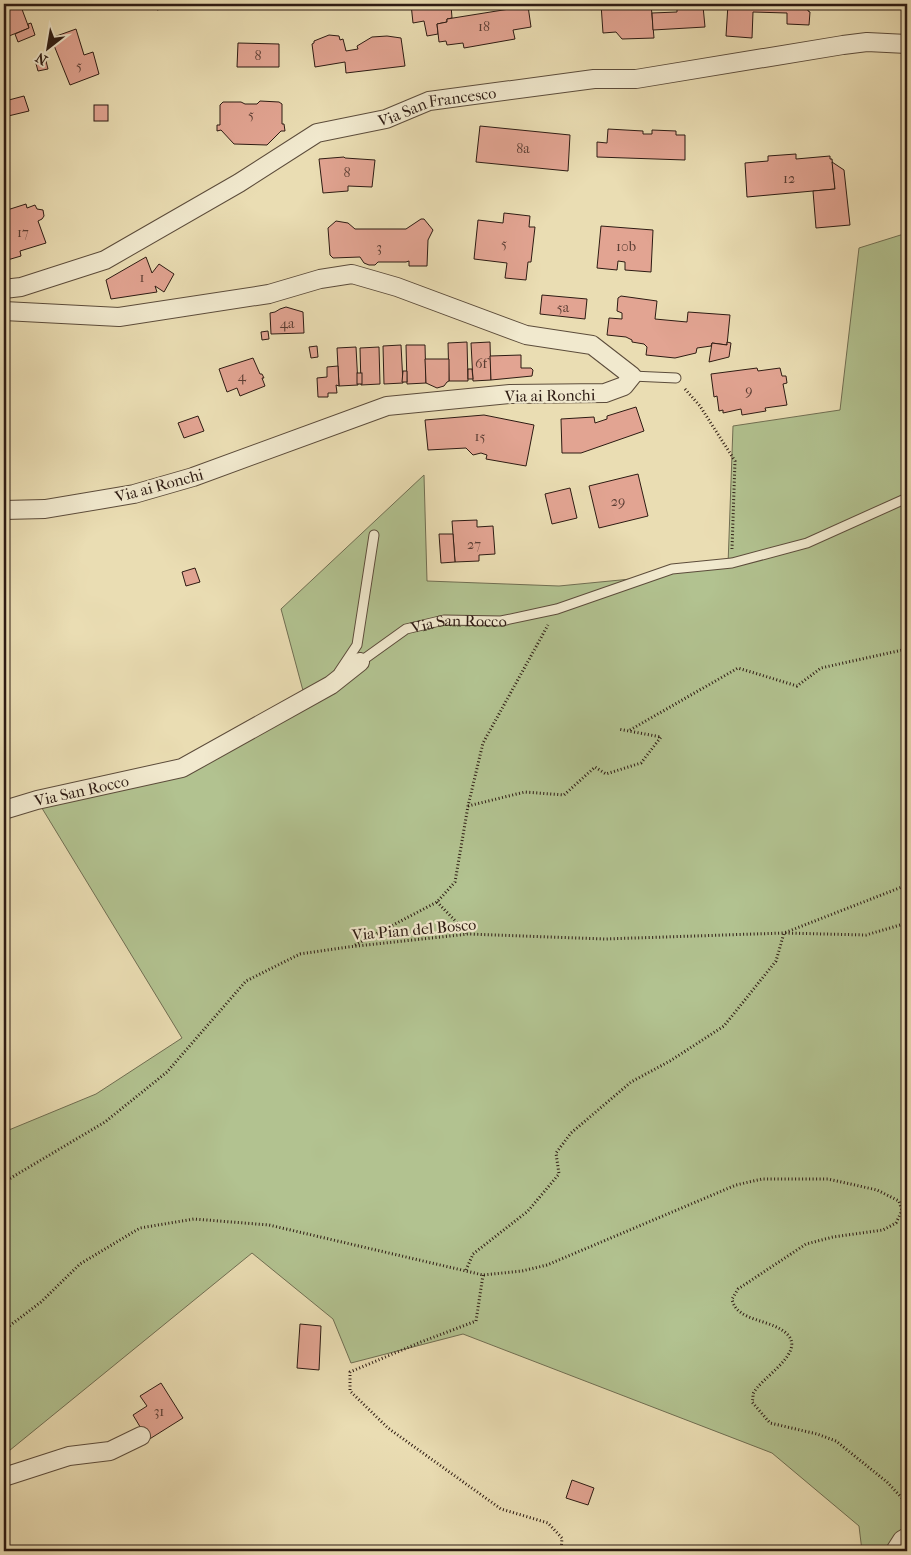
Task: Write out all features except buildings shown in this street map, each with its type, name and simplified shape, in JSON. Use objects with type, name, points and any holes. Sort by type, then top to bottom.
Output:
[{"type":"street","name":"Via San Francesco","points":[[4,289],[21,287],[105,260],[239,183],[317,133],[386,118],[429,101],[594,79],[636,79],[867,42],[907,44]]},
{"type":"street","points":[[4,311],[119,317],[269,294],[320,279],[352,274],[397,287],[526,335],[592,345],[632,376]]},
{"type":"street","name":"Via ai Ronchi","points":[[4,510],[45,509],[134,494],[193,477],[386,406],[510,394],[605,393],[624,386],[632,376]]},
{"type":"street","name":"Via San Rocco","points":[[4,810],[37,800],[182,768],[331,685],[360,662]]},
{"type":"street","points":[[4,1477],[69,1456],[110,1451],[140,1436]]},
{"type":"street","points":[[895,1551],[902,1540],[907,1537]]},
{"type":"lane","points":[[632,376],[676,378]]},
{"type":"lane","name":"Via San Rocco","points":[[360,662],[406,629],[444,620],[501,621],[557,608],[672,569],[732,562],[806,544],[907,498]]},
{"type":"lane","points":[[331,685],[357,644],[374,535]]},
{"type":"path","points":[[676,378],[700,406],[735,461],[732,562]]},
{"type":"path","points":[[352,947],[437,902],[454,882],[468,806],[483,743],[557,608]]},
{"type":"path","points":[[630,730],[738,668],[796,686],[821,668],[907,649]]},
{"type":"path","points":[[468,806],[525,792],[564,795],[595,767],[606,774],[641,763],[661,737],[618,729]]},
{"type":"path","points":[[466,1270],[473,1254],[528,1211],[559,1174],[556,1153],[571,1134],[631,1082],[670,1061],[724,1026],[776,961],[784,933],[907,886]]},
{"type":"path","points":[[437,902],[468,934]]},
{"type":"path","name":"Via Pian del Bosco","points":[[4,1182],[105,1122],[167,1072],[246,981],[300,954],[468,934],[605,939],[784,933],[866,935],[907,923]]},
{"type":"path","points":[[4,1330],[41,1302],[80,1264],[140,1228],[194,1219],[269,1225],[483,1275],[522,1271],[547,1264],[736,1185],[762,1179],[828,1179],[877,1190],[899,1201],[902,1211]]},
{"type":"path","points":[[907,1200],[896,1223],[883,1230],[833,1237],[806,1244],[738,1289],[732,1299],[733,1307],[739,1313],[783,1329],[790,1338],[791,1347],[784,1360],[754,1394],[752,1402],[762,1415],[770,1423],[817,1434],[836,1441],[887,1482],[903,1499],[907,1510]]},
{"type":"path","points":[[483,1275],[476,1321],[350,1372],[350,1391],[388,1428],[501,1509],[548,1523],[562,1538],[561,1551]]},
{"type":"green space","points":[[907,233],[907,1551],[862,1551],[859,1526],[772,1453],[463,1334],[351,1363],[333,1319],[252,1253],[4,1455],[4,1132],[96,1094],[182,1038],[37,800],[182,768],[305,698],[281,609],[424,475],[427,581],[559,586],[641,578],[728,565],[733,426],[840,410],[859,248]]}]
